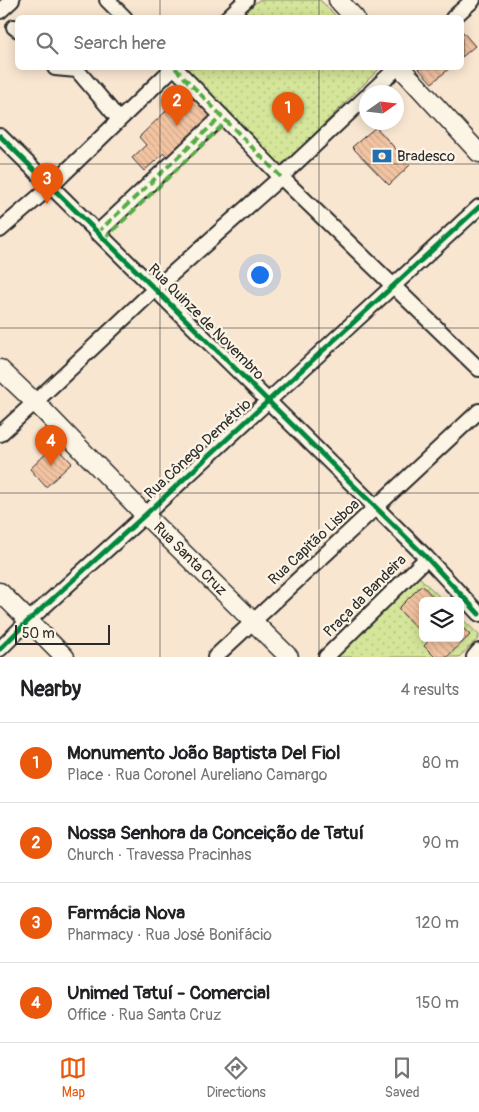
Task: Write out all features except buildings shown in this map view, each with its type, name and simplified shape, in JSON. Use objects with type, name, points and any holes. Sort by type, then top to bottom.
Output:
[{"type":"main road","points":[[338,0],[351,15]]},
{"type":"main road","points":[[404,70],[479,153]]},
{"type":"main road","name":"Rua Santa Cruz","points":[[0,369],[35,402],[145,516],[289,657]]},
{"type":"main road","points":[[0,592],[65,657]]},
{"type":"street","points":[[0,11],[12,0]]},
{"type":"street","points":[[108,0],[122,15]]},
{"type":"street","points":[[230,15],[246,0]]},
{"type":"street","points":[[456,15],[473,0]]},
{"type":"street","points":[[78,70],[118,120]]},
{"type":"street","points":[[0,230],[50,187],[172,70]]},
{"type":"street","points":[[176,70],[281,177],[479,369]]},
{"type":"street","points":[[379,85],[395,70]]},
{"type":"street","points":[[0,434],[155,289],[281,177],[359,104]]},
{"type":"street","points":[[101,236],[224,118]]},
{"type":"street","name":"Rua Quinze de Novembro","points":[[0,136],[427,558],[478,615]]},
{"type":"street","name":"Rua Cônego Demétrio","points":[[0,649],[29,620],[145,516],[268,400],[479,207]]},
{"type":"street","name":"Rua Capitão Lisboa","points":[[215,657],[479,411]]},
{"type":"street","name":"Praça da Bandeira","points":[[326,657],[427,558]]},
{"type":"street","points":[[474,657],[479,651]]},
{"type":"green space","points":[[259,0],[320,0],[335,15],[240,15]]},
{"type":"green space","points":[[184,70],[378,70],[363,85],[359,85],[359,89],[278,170]]},
{"type":"green space","points":[[418,576],[440,597],[419,597],[419,642],[464,642],[464,621],[479,635],[479,638],[459,657],[337,657]]},
{"type":"marked path","points":[[177,70],[281,177]]},
{"type":"marked path","points":[[97,233],[222,116]]},
{"type":"marked path","points":[[104,239],[227,121]]},
{"type":"cycle path","points":[[0,136],[427,558],[479,614]]},
{"type":"cycle path","points":[[0,649],[29,620],[479,207]]},
{"type":"place","name":"Nossa Senhora da Conceição de Tatuí","points":[[177,126]]},
{"type":"place","name":"Monumento João Baptista Del Fiol","points":[[288,133]]},
{"type":"place","name":"Bradesco","points":[[382,156]]},
{"type":"place","name":"Farmácia Nova","points":[[47,204]]},
{"type":"place","name":"Unimed Tatuí - Comercial","points":[[51,466]]}]
